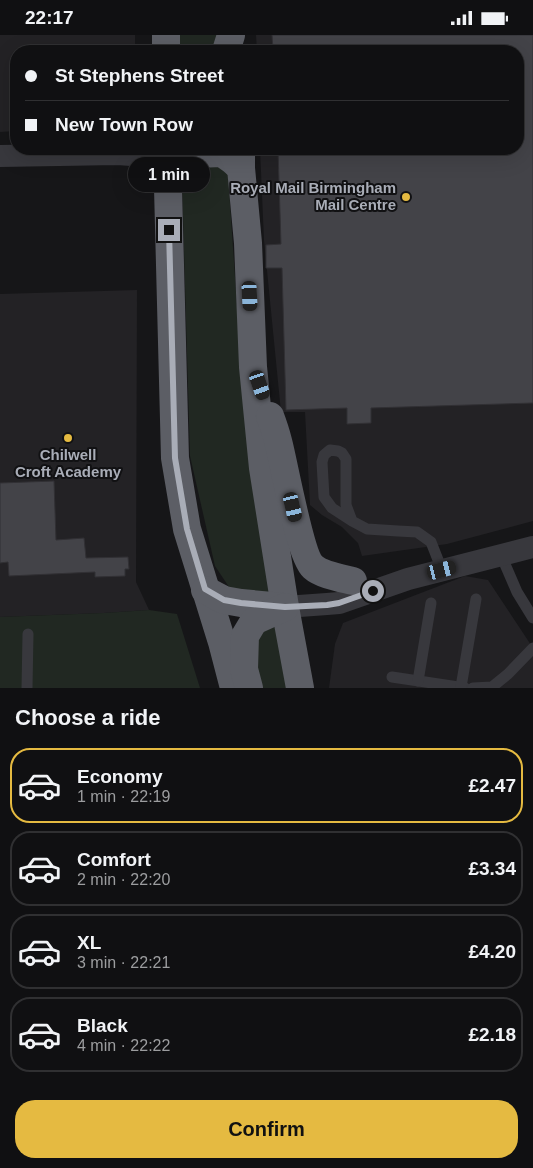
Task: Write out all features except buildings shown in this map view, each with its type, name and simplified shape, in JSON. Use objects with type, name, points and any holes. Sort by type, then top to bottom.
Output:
[{"type":"highway","points":[[167,155],[175,458],[187,529],[222,642],[234,688]]},
{"type":"highway","points":[[231,155],[248,243],[253,367],[263,468],[300,688]]},
{"type":"highway","points":[[253,367],[278,439],[301,541],[308,561],[313,567],[332,576],[353,581]]},
{"type":"highway","points":[[205,589],[224,600],[285,607]]},
{"type":"highway","points":[[249,688],[244,669],[245,636],[254,621],[285,607]]},
{"type":"street","points":[[0,156],[58,155]]},
{"type":"street","points":[[132,155],[152,155]]},
{"type":"street","points":[[285,607],[339,603],[408,579],[533,547]]},
{"type":"street","points":[[285,607],[320,588],[353,581],[408,579]]},
{"type":"lane","points":[[352,521],[346,505],[346,459],[342,453],[330,451],[324,455],[322,462],[324,497],[332,508],[352,521],[367,529],[417,532],[431,542],[442,570]]},
{"type":"lane","points":[[500,555],[516,592],[533,618]]},
{"type":"lane","points":[[461,687],[476,599]]},
{"type":"lane","points":[[418,681],[431,603]]},
{"type":"lane","points":[[27,688],[28,634]]},
{"type":"lane","points":[[473,688],[492,687],[508,674],[533,648]]},
{"type":"lane","points":[[392,677],[465,688]]},
{"type":"shaded area","points":[[0,35],[135,35],[135,45],[10,45],[10,131],[0,132]]},
{"type":"shaded area","points":[[178,35],[221,35],[219,45],[178,45]]},
{"type":"shaded area","name":"Royal Mail Birmingham Mail Centre","points":[[256,35],[533,35],[533,521],[447,544],[362,556],[358,543],[342,527],[310,505],[305,412],[281,412],[264,240],[260,155],[524,155],[524,45],[257,45]]},
{"type":"shaded area","points":[[206,167],[225,167],[228,174],[244,410],[270,592],[256,597],[229,587],[215,566],[190,456],[182,181],[188,171]]},
{"type":"shaded area","name":"Chilwell Croft Academy","points":[[137,290],[136,582],[149,610],[0,617],[0,294]]},
{"type":"shaded area","points":[[465,576],[488,580],[533,648],[533,688],[329,688],[335,644],[343,623]]},
{"type":"shaded area","points":[[149,610],[177,614],[200,688],[0,688],[0,617]]},
{"type":"shaded area","points":[[277,622],[293,688],[260,688],[253,641],[262,627]]},
{"type":"place","name":"Royal Mail Birmingham Mail Centre","points":[[406,197]]},
{"type":"place","name":"Chilwell Croft Academy","points":[[68,438]]},
{"type":"route","points":[[169,230],[175,458],[187,529],[205,589],[224,600],[285,607],[339,603],[373,591]]}]
